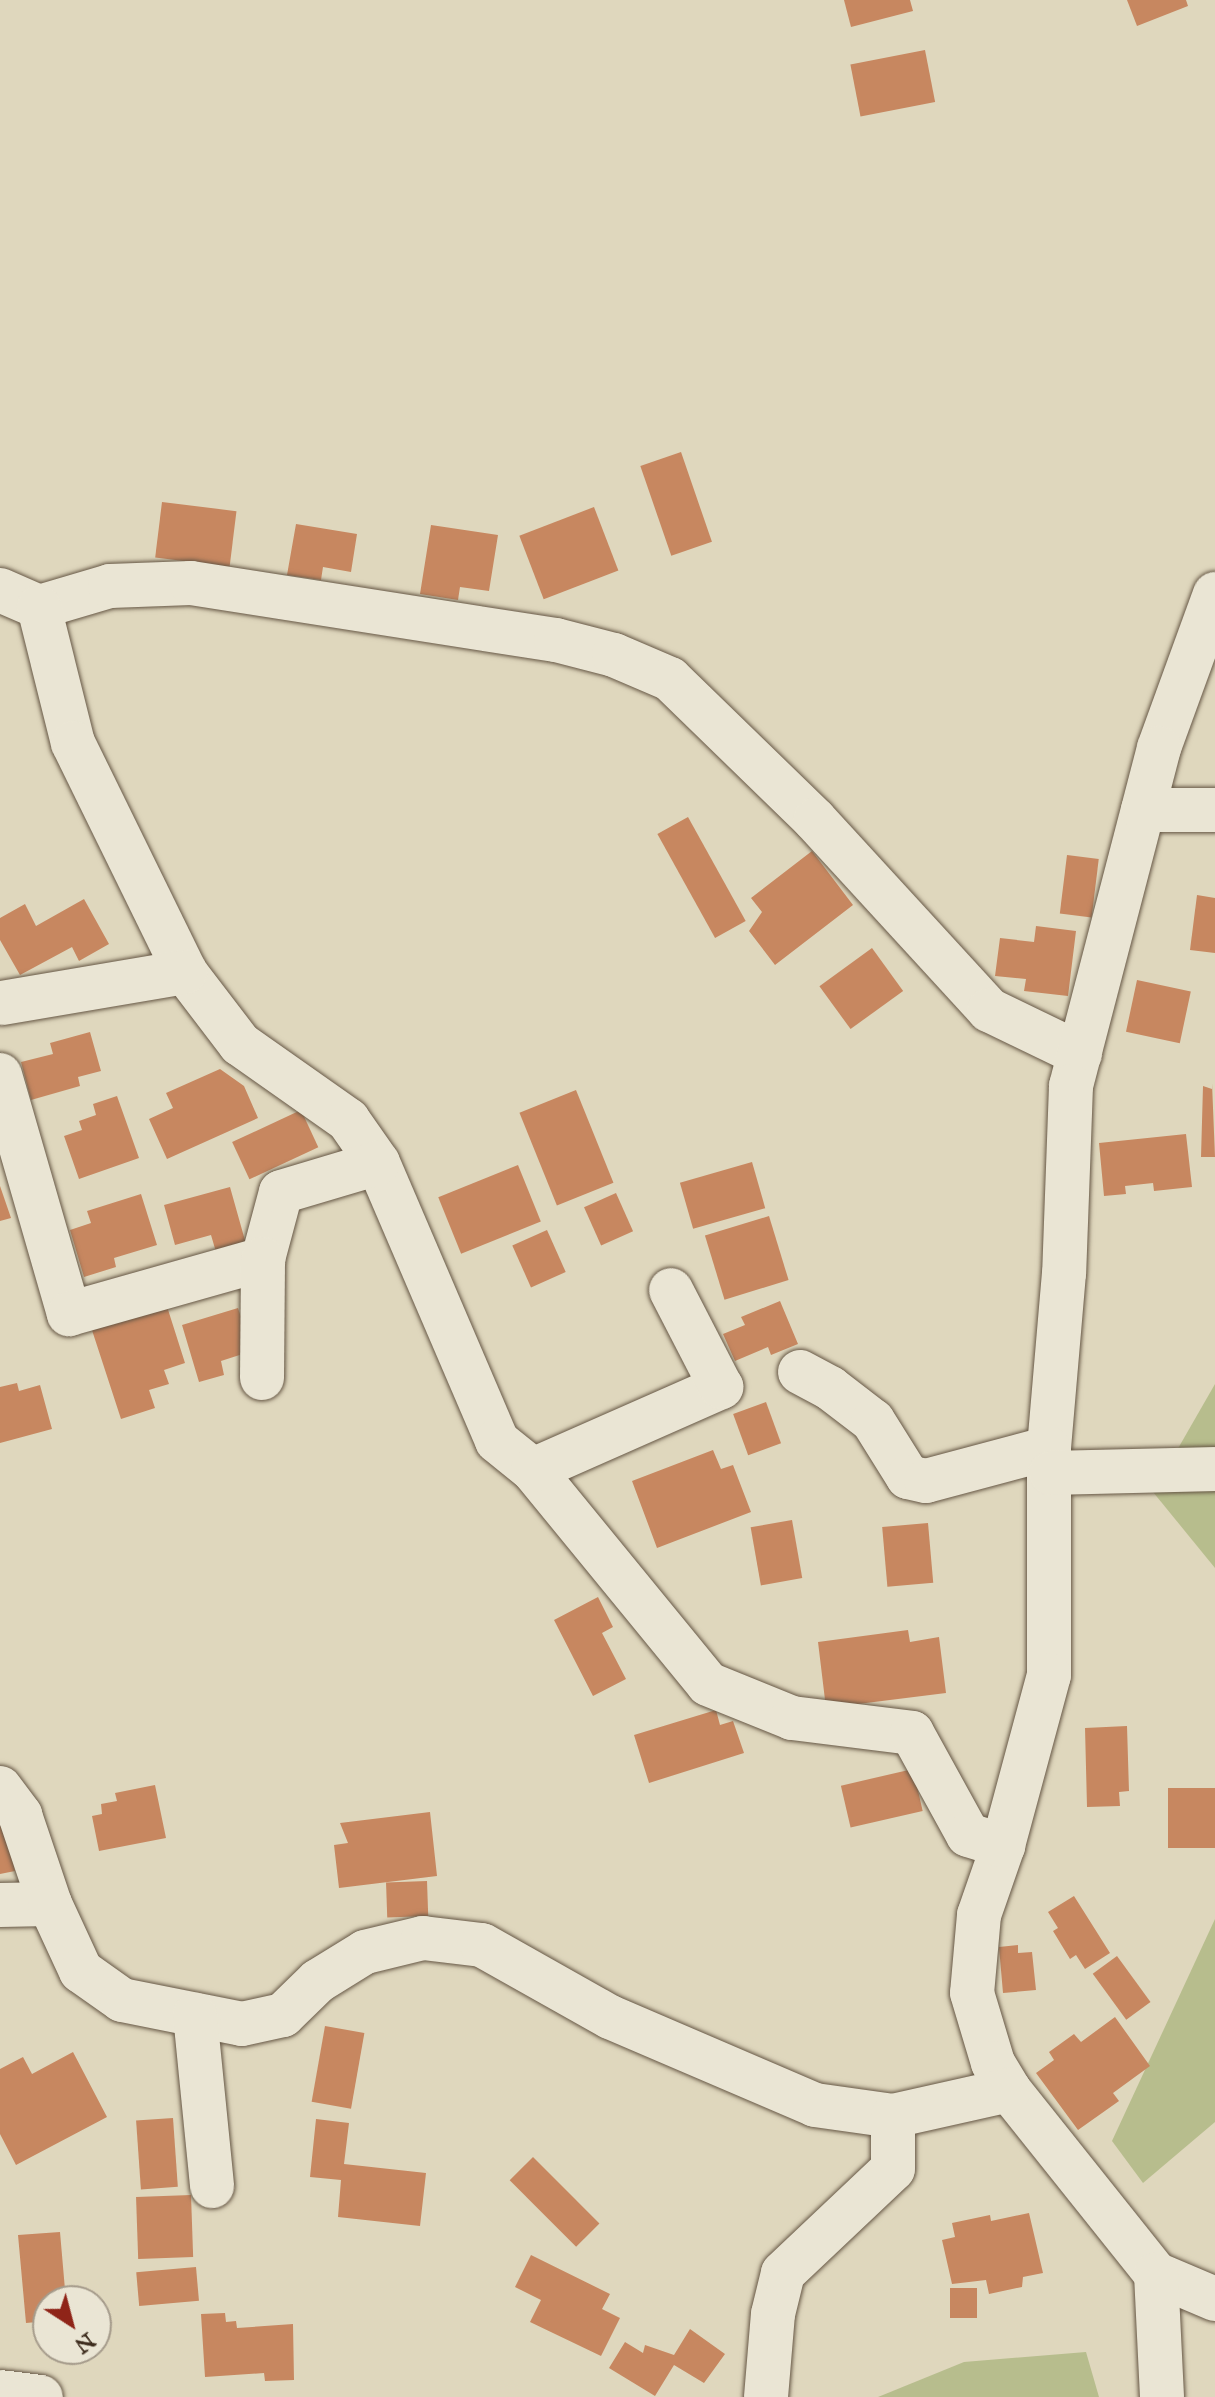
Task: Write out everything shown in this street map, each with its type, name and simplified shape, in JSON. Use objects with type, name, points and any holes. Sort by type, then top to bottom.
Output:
[{"type":"street","points":[[0,590],[39,607],[110,586],[191,583],[556,640],[614,655],[670,679],[815,820],[989,1010],[1080,1054]]},
{"type":"street","points":[[1215,594],[1159,748],[1071,1086],[1064,1273],[1050,1461],[1049,1675],[1003,1846],[979,1915],[972,1993],[993,2063],[1009,2090],[1156,2274],[1215,2299]]},
{"type":"street","points":[[39,607],[73,743],[185,972],[240,1044],[348,1120],[378,1163],[497,1441],[533,1470],[708,1684],[792,1718],[912,1733],[968,1835],[1003,1846]]},
{"type":"street","points":[[1143,810],[1215,810]]},
{"type":"street","points":[[1,1002],[185,972]]},
{"type":"street","points":[[0,1075],[69,1314],[263,1259]]},
{"type":"street","points":[[262,1378],[263,1259],[281,1192],[378,1163]]},
{"type":"street","points":[[533,1470],[721,1387],[671,1290]]},
{"type":"street","points":[[800,1372],[830,1388],[873,1421],[908,1477],[926,1481],[1050,1461],[1215,1469]]},
{"type":"street","points":[[0,1788],[20,1815],[50,1904],[81,1971],[122,2000],[242,2024],[283,2015],[318,1981],[365,1952],[423,1938],[482,1945],[610,2017],[815,2105],[893,2116],[1009,2090]]},
{"type":"street","points":[[0,1905],[50,1904]]},
{"type":"street","points":[[195,2015],[212,2186]]},
{"type":"street","points":[[766,2397],[773,2314],[783,2273],[893,2169],[893,2116]]},
{"type":"street","points":[[1156,2274],[1162,2397]]},
{"type":"street","points":[[0,2392],[41,2397]]},
{"type":"green space","points":[[1215,1384],[1215,1568],[1153,1492]]},
{"type":"green space","points":[[1215,1919],[1215,2122],[1143,2183],[1112,2141]]},
{"type":"green space","points":[[1086,2352],[1099,2397],[878,2397],[964,2362]]},
{"type":"building","points":[[844,0],[910,0],[913,11],[851,27]]},
{"type":"building","points":[[1127,0],[1186,0],[1188,6],[1137,26]]},
{"type":"building","points":[[925,50],[935,102],[861,117],[850,65]]},
{"type":"building","points":[[681,452],[712,542],[671,556],[640,466]]},
{"type":"building","points":[[162,502],[236,511],[230,567],[155,558]]},
{"type":"building","points":[[594,507],[618,570],[544,599],[519,536]]},
{"type":"building","points":[[296,524],[357,534],[351,572],[323,567],[321,580],[287,575]]},
{"type":"building","points":[[431,525],[498,535],[489,591],[460,587],[458,600],[420,594]]},
{"type":"building","points":[[688,817],[746,921],[715,938],[657,834]]},
{"type":"building","points":[[812,851],[853,905],[775,965],[749,931],[762,912],[751,898]]},
{"type":"building","points":[[1067,855],[1099,859],[1092,917],[1060,914]]},
{"type":"building","points":[[1197,895],[1215,898],[1215,953],[1190,950]]},
{"type":"building","points":[[84,899],[109,944],[79,961],[72,947],[20,975],[0,940],[0,918],[25,904],[36,926]]},
{"type":"building","points":[[1036,926],[1076,931],[1068,996],[1024,991],[1026,979],[995,976],[1000,938],[1034,942]]},
{"type":"building","points":[[872,948],[903,991],[851,1029],[819,986]]},
{"type":"building","points":[[1137,980],[1191,991],[1180,1043],[1126,1032]]},
{"type":"building","points":[[90,1032],[101,1071],[78,1077],[80,1086],[31,1100],[21,1062],[53,1054],[50,1043]]},
{"type":"building","points":[[220,1069],[244,1086],[258,1118],[167,1159],[149,1119],[173,1108],[166,1093]]},
{"type":"building","points":[[1212,1083],[1215,1157],[1201,1157],[1203,1086],[1212,1089]]},
{"type":"building","points":[[576,1090],[613,1183],[557,1206],[519,1113]]},
{"type":"building","points":[[117,1096],[139,1158],[79,1179],[64,1136],[82,1130],[79,1121],[96,1115],[93,1104]]},
{"type":"building","points":[[301,1110],[318,1147],[249,1179],[232,1142]]},
{"type":"building","points":[[1186,1134],[1192,1187],[1154,1191],[1153,1183],[1125,1186],[1126,1194],[1104,1196],[1099,1143]]},
{"type":"building","points":[[752,1162],[765,1208],[693,1229],[680,1183]]},
{"type":"building","points":[[518,1165],[541,1222],[461,1254],[438,1197]]},
{"type":"building","points":[[0,1186],[11,1218],[0,1221]]},
{"type":"building","points":[[230,1187],[246,1244],[216,1252],[211,1235],[175,1245],[164,1205]]},
{"type":"building","points":[[616,1193],[633,1231],[601,1246],[584,1207]]},
{"type":"building","points":[[141,1194],[157,1245],[114,1258],[116,1267],[84,1277],[70,1230],[91,1223],[87,1211]]},
{"type":"building","points":[[769,1216],[789,1280],[725,1300],[705,1236]]},
{"type":"building","points":[[547,1230],[566,1272],[531,1287],[512,1245]]},
{"type":"building","points":[[164,1297],[185,1363],[164,1370],[169,1384],[149,1390],[155,1408],[121,1419],[89,1321]]},
{"type":"building","points":[[780,1301],[798,1344],[771,1355],[768,1347],[735,1361],[723,1334],[745,1325],[741,1317]]},
{"type":"building","points":[[238,1308],[252,1351],[221,1361],[224,1375],[199,1382],[182,1325]]},
{"type":"building","points":[[17,1383],[19,1391],[40,1385],[52,1429],[0,1443],[0,1387]]},
{"type":"building","points":[[766,1402],[781,1443],[748,1455],[733,1414]]},
{"type":"building","points":[[713,1450],[721,1469],[733,1465],[751,1512],[657,1548],[632,1481]]},
{"type":"building","points":[[792,1520],[802,1578],[761,1585],[751,1527]]},
{"type":"building","points":[[928,1523],[933,1583],[887,1587],[882,1527]]},
{"type":"building","points":[[598,1597],[613,1627],[602,1633],[626,1679],[593,1696],[554,1620]]},
{"type":"building","points":[[908,1630],[910,1642],[939,1637],[946,1693],[826,1708],[818,1642]]},
{"type":"building","points":[[716,1710],[720,1725],[733,1721],[744,1753],[649,1783],[634,1735]]},
{"type":"building","points":[[1127,1726],[1129,1791],[1119,1792],[1120,1806],[1087,1807],[1085,1728]]},
{"type":"building","points":[[913,1769],[923,1811],[851,1828],[841,1786]]},
{"type":"building","points":[[155,1785],[166,1838],[99,1851],[92,1816],[102,1814],[101,1804],[117,1801],[115,1793]]},
{"type":"building","points":[[1168,1788],[1215,1788],[1215,1848],[1168,1848]]},
{"type":"building","points":[[430,1812],[437,1876],[339,1888],[334,1845],[348,1843],[340,1823]]},
{"type":"building","points":[[5,1822],[15,1871],[0,1874],[0,1823]]},
{"type":"building","points":[[427,1881],[428,1916],[387,1917],[386,1882]]},
{"type":"building","points":[[1074,1896],[1110,1953],[1085,1969],[1076,1955],[1070,1959],[1053,1931],[1058,1928],[1048,1912]]},
{"type":"building","points":[[1018,1945],[1018,1953],[1032,1952],[1036,1990],[1003,1993],[999,1947]]},
{"type":"building","points":[[1117,1956],[1151,2002],[1126,2020],[1093,1974]]},
{"type":"building","points":[[1115,2017],[1150,2066],[1113,2093],[1119,2101],[1078,2130],[1036,2073],[1054,2060],[1049,2052],[1074,2034],[1081,2042]]},
{"type":"building","points":[[325,2026],[364,2033],[351,2109],[312,2102]]},
{"type":"building","points":[[73,2052],[107,2117],[16,2165],[0,2134],[0,2069],[23,2057],[32,2074]]},
{"type":"building","points":[[173,2118],[178,2187],[141,2189],[136,2121]]},
{"type":"building","points":[[316,2119],[349,2123],[344,2164],[426,2173],[420,2226],[338,2217],[341,2180],[310,2177]]},
{"type":"building","points":[[533,2157],[599,2223],[576,2247],[510,2180]]},
{"type":"building","points":[[191,2195],[193,2257],[138,2259],[136,2197]]},
{"type":"building","points":[[1029,2213],[1043,2273],[1023,2277],[1022,2287],[989,2294],[986,2280],[952,2284],[942,2240],[955,2237],[952,2223],[990,2215],[991,2221]]},
{"type":"building","points":[[60,2232],[65,2285],[32,2285],[32,2322],[26,2323],[18,2235]]},
{"type":"building","points":[[531,2255],[610,2294],[602,2309],[620,2318],[601,2356],[530,2322],[541,2300],[515,2287]]},
{"type":"building","points":[[196,2267],[199,2301],[139,2306],[136,2272]]},
{"type":"building","points":[[950,2288],[977,2288],[977,2318],[950,2318]]},
{"type":"building","points":[[225,2313],[226,2322],[236,2321],[237,2328],[293,2324],[294,2380],[265,2381],[264,2373],[205,2377],[201,2314]]},
{"type":"building","points":[[690,2329],[725,2354],[704,2383],[674,2365],[655,2396],[609,2368],[625,2342],[643,2353],[645,2345],[674,2355]]}]
